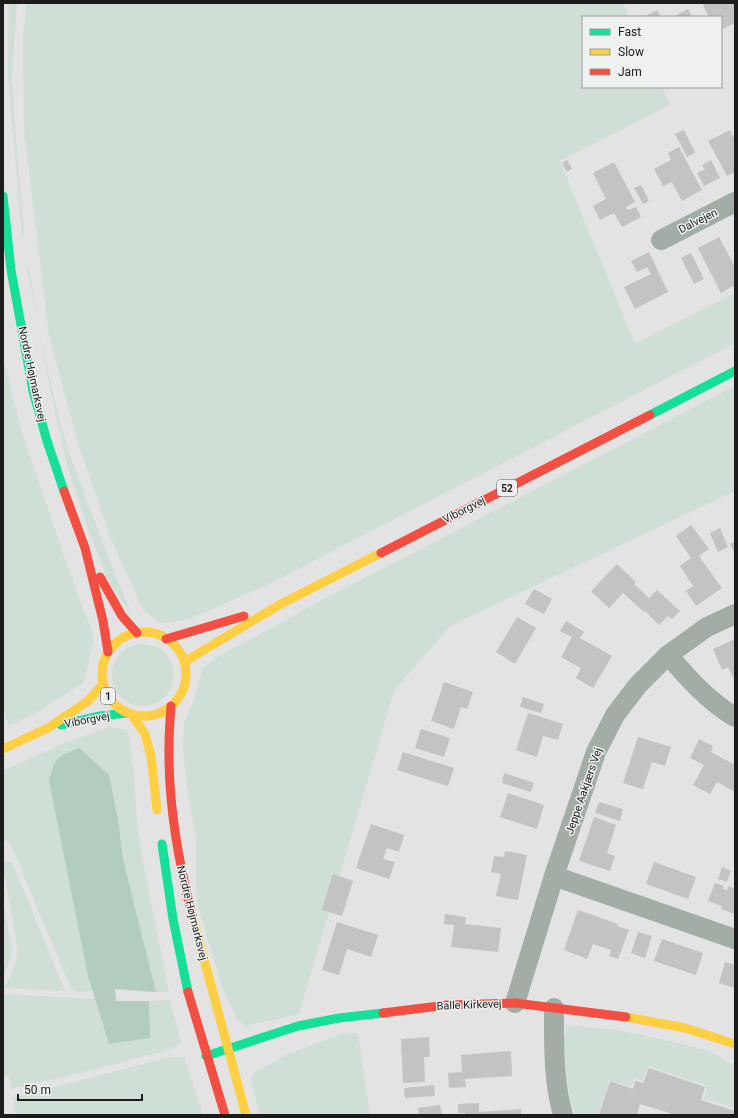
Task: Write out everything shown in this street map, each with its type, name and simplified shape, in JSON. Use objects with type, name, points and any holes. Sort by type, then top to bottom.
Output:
[{"type":"street","name":"Nordre Højmarksvej","points":[[3,196],[7,271],[34,391],[63,488],[84,548],[103,621],[108,652]]},
{"type":"street","name":"Dalvejen","points":[[661,240],[735,202]]},
{"type":"street","name":"Viborgvej","points":[[184,662],[279,605],[735,371]]},
{"type":"street","name":"Nordre Højmarksvej","points":[[84,548],[122,616],[137,633]]},
{"type":"street","name":"Viborgvej","points":[[166,639],[279,605]]},
{"type":"street","name":"Jeppe Aakjærs Vej","points":[[515,1004],[554,876],[596,752],[615,715],[638,684],[668,655],[707,627],[735,614]]},
{"type":"street","name":"1","points":[[129,714],[142,716],[162,712],[171,706],[180,695],[184,685],[184,662],[180,653],[174,645],[166,639],[152,633],[137,633],[126,636],[116,643],[108,652],[103,666],[102,675],[105,692],[114,704],[129,714],[145,734],[151,756],[159,822]]},
{"type":"street","points":[[668,655],[695,686],[735,717]]},
{"type":"street","name":"Viborgvej","points":[[3,749],[48,728],[88,701],[103,684]]},
{"type":"street","name":"Nordre Højmarksvej","points":[[171,706],[168,731],[168,770],[175,833],[185,886],[198,940],[246,1115]]},
{"type":"street","name":"Viborgvej","points":[[48,728],[100,716],[129,714]]},
{"type":"street","name":"Nordre Højmarksvej","points":[[161,836],[173,919],[189,999],[225,1115]]},
{"type":"street","points":[[554,876],[735,939]]},
{"type":"street","name":"Balle Kirkevej","points":[[206,1056],[298,1026],[340,1018],[447,1005],[515,1004],[621,1016],[685,1028],[735,1044]]},
{"type":"street","points":[[554,1008],[554,1067],[559,1102],[563,1115]]},
{"type":"shaded area","points":[[9,3],[17,3],[12,76],[24,235],[22,235],[8,74]]},
{"type":"shaded area","points":[[26,3],[623,3],[630,16],[582,16],[582,88],[662,88],[670,105],[560,161],[635,344],[735,293],[735,343],[269,584],[187,620],[160,623],[143,610],[111,539],[76,437],[49,335],[24,131],[23,37]]},
{"type":"shaded area","points":[[27,269],[29,269],[37,322]]},
{"type":"shaded area","points":[[39,331],[58,415],[70,456],[115,574],[132,614],[111,586],[90,535],[68,469]]},
{"type":"shaded area","points":[[3,358],[22,433],[83,609],[91,626],[94,641],[83,683],[39,711],[9,726],[3,709]]},
{"type":"shaded area","points":[[735,386],[735,491],[450,626],[394,691],[299,1014],[245,1026],[237,1020],[222,986],[197,903],[196,838],[187,787],[183,750],[184,724],[195,696],[203,668],[216,658],[328,597]]},
{"type":"shaded area","points":[[137,644],[149,644],[165,653],[172,663],[174,675],[172,687],[165,697],[149,706],[137,706],[126,701],[117,692],[112,681],[112,669],[117,658],[126,649]]},
{"type":"shaded area","points":[[110,727],[128,730],[134,775],[137,822],[143,861],[169,992],[156,992],[123,859],[118,819],[109,775],[88,976],[93,991],[77,992],[71,989],[15,854],[8,842],[3,840],[3,771],[64,743]]},
{"type":"shaded area","points":[[79,748],[109,775],[118,819],[123,859],[156,992],[115,989],[116,1001],[149,1001],[150,1038],[109,1044],[88,976],[49,781],[55,762],[61,756]]},
{"type":"shaded area","points":[[6,862],[13,864],[65,991],[4,988],[15,964],[18,949],[3,868],[3,864]]},
{"type":"shaded area","points":[[3,900],[12,951],[3,977]]},
{"type":"shaded area","points":[[3,994],[95,999],[109,1044],[150,1038],[149,1001],[170,1000],[181,1043],[161,1052],[11,1089],[9,1075],[3,1076]]},
{"type":"shaded area","points":[[566,1025],[609,1029],[644,1035],[709,1051],[735,1066],[734,1107],[704,1099],[707,1086],[649,1066],[642,1081],[634,1078],[631,1087],[609,1080],[598,1115],[575,1115],[566,1079],[564,1043]]},
{"type":"shaded area","points":[[358,1033],[370,1115],[260,1115],[251,1079],[255,1072],[288,1054],[342,1034]]},
{"type":"shaded area","points":[[170,1057],[184,1057],[203,1115],[16,1115],[13,1098]]},
{"type":"building","points":[[702,3],[735,3],[735,23],[722,30],[722,16],[708,16]]},
{"type":"building","points":[[688,9],[692,16],[675,16]]},
{"type":"building","points":[[657,10],[660,16],[645,16]]},
{"type":"building","points":[[684,130],[695,153],[687,157],[675,134]]},
{"type":"building","points":[[730,130],[735,140],[735,172],[727,176],[708,141]]},
{"type":"building","points":[[679,147],[702,190],[682,201],[672,182],[663,186],[654,169],[671,160],[668,153]]},
{"type":"building","points":[[567,160],[572,169],[567,172],[562,163]]},
{"type":"building","points":[[711,160],[720,178],[704,186],[697,173],[705,169],[702,165]]},
{"type":"building","points":[[614,162],[635,202],[626,207],[628,210],[636,207],[641,217],[622,227],[614,213],[600,220],[593,206],[606,199],[593,173]]},
{"type":"building","points":[[641,185],[649,201],[643,204],[634,188]]},
{"type":"building","points":[[719,237],[735,267],[735,285],[721,293],[698,248]]},
{"type":"building","points":[[649,252],[668,292],[635,309],[624,287],[651,274],[647,267],[637,272],[631,261]]},
{"type":"building","points":[[691,253],[704,279],[694,284],[681,258]]},
{"type":"building","points":[[691,525],[709,549],[699,556],[722,588],[696,606],[686,591],[693,586],[680,566],[691,558],[676,536]]},
{"type":"building","points":[[720,528],[728,547],[718,552],[710,533]]},
{"type":"building","points":[[735,541],[735,554],[730,544]]},
{"type":"building","points":[[617,564],[636,582],[634,584],[649,598],[657,590],[680,611],[672,619],[668,616],[659,625],[623,593],[609,608],[591,591]]},
{"type":"building","points":[[534,589],[552,599],[544,614],[525,604]]},
{"type":"building","points":[[517,617],[536,628],[515,664],[496,652]]},
{"type":"building","points":[[566,621],[584,632],[580,638],[612,656],[593,688],[576,678],[581,668],[561,657],[572,637],[560,631]]},
{"type":"building","points":[[735,639],[735,681],[728,667],[722,670],[713,649]]},
{"type":"building","points":[[444,682],[473,692],[467,709],[461,707],[454,729],[431,721]]},
{"type":"building","points":[[523,697],[544,704],[541,713],[520,707]]},
{"type":"building","points":[[528,713],[563,724],[558,740],[543,736],[537,757],[516,750]]},
{"type":"building","points":[[421,729],[450,738],[444,757],[415,748]]},
{"type":"building","points":[[638,737],[671,747],[665,766],[652,762],[643,789],[623,783]]},
{"type":"building","points":[[699,739],[713,746],[711,752],[735,765],[735,792],[717,782],[710,794],[693,785],[704,765],[690,758]]},
{"type":"building","points":[[403,752],[454,768],[448,786],[397,770]]},
{"type":"building","points":[[504,773],[534,783],[531,792],[502,783]]},
{"type":"building","points":[[508,793],[544,805],[537,829],[500,817]]},
{"type":"building","points":[[599,802],[623,809],[620,821],[595,813]]},
{"type":"building","points":[[594,817],[616,825],[607,853],[615,856],[610,871],[579,861]]},
{"type":"building","points":[[371,824],[404,835],[399,852],[387,848],[383,859],[395,862],[389,879],[356,868]]},
{"type":"building","points":[[505,851],[527,855],[518,900],[496,896],[501,874],[491,872],[494,856],[504,857]]},
{"type":"building","points":[[654,862],[696,877],[688,899],[646,884]]},
{"type":"building","points":[[722,867],[731,871],[727,882],[718,879]]},
{"type":"building","points":[[333,874],[353,881],[342,916],[322,910]]},
{"type":"building","points":[[715,883],[724,886],[723,889],[727,890],[729,886],[735,889],[735,914],[721,909],[722,906],[708,901]]},
{"type":"building","points":[[578,910],[618,924],[617,926],[629,930],[618,959],[609,956],[611,950],[593,944],[587,959],[564,950]]},
{"type":"building","points":[[445,914],[466,917],[465,924],[501,928],[498,952],[451,947],[454,925],[444,924]]},
{"type":"building","points":[[337,922],[378,935],[371,957],[347,949],[339,975],[322,970]]},
{"type":"building","points":[[638,932],[652,936],[645,958],[631,953]]},
{"type":"building","points":[[662,939],[703,953],[696,975],[654,961]]},
{"type":"building","points":[[725,962],[735,965],[735,988],[719,983]]},
{"type":"building","points":[[429,1037],[430,1057],[424,1057],[425,1082],[403,1083],[401,1039]]},
{"type":"building","points":[[511,1051],[512,1076],[465,1079],[466,1087],[449,1088],[448,1073],[462,1072],[461,1055]]},
{"type":"building","points":[[649,1068],[705,1087],[701,1100],[735,1111],[735,1115],[676,1115],[640,1104],[637,1115],[599,1115],[610,1081],[633,1089],[635,1081],[643,1083]]},
{"type":"building","points":[[434,1085],[435,1096],[405,1098],[404,1088]]},
{"type":"building","points":[[479,1103],[479,1112],[521,1109],[521,1115],[465,1115],[465,1113],[458,1113],[458,1104]]},
{"type":"building","points":[[440,1105],[442,1115],[419,1115],[418,1108]]},
{"type":"traffic: fast","points":[[3,196],[11,270],[33,391],[47,441],[64,491]]},
{"type":"traffic: fast","points":[[650,415],[735,371]]},
{"type":"traffic: fast","points":[[61,725],[100,716],[127,713]]},
{"type":"traffic: fast","points":[[162,844],[173,919],[188,992]]},
{"type":"traffic: fast","points":[[206,1056],[298,1026],[339,1018],[383,1013]]},
{"type":"traffic: slow","points":[[184,662],[279,605],[381,553]]},
{"type":"traffic: slow","points":[[144,632],[152,633],[167,639],[179,651],[185,666],[186,674],[185,682],[179,697],[167,709],[152,715],[144,716],[136,715],[121,709],[109,697],[103,682],[102,674],[103,666],[109,651],[121,639],[136,633],[144,632]]},
{"type":"traffic: slow","points":[[3,749],[48,728],[88,701],[103,684]]},
{"type":"traffic: slow","points":[[131,714],[145,734],[151,756],[157,810]]},
{"type":"traffic: slow","points":[[192,915],[246,1115]]},
{"type":"traffic: slow","points":[[626,1017],[685,1028],[735,1044]]},
{"type":"traffic: jam","points":[[381,553],[650,415]]},
{"type":"traffic: jam","points":[[64,491],[85,548],[103,621],[108,652]]},
{"type":"traffic: jam","points":[[100,577],[122,616],[137,633]]},
{"type":"traffic: jam","points":[[166,639],[244,616]]},
{"type":"traffic: jam","points":[[171,706],[169,767],[172,810],[178,852],[192,915]]},
{"type":"traffic: jam","points":[[188,992],[225,1115]]},
{"type":"traffic: jam","points":[[383,1013],[447,1005],[515,1003],[626,1017]]}]
